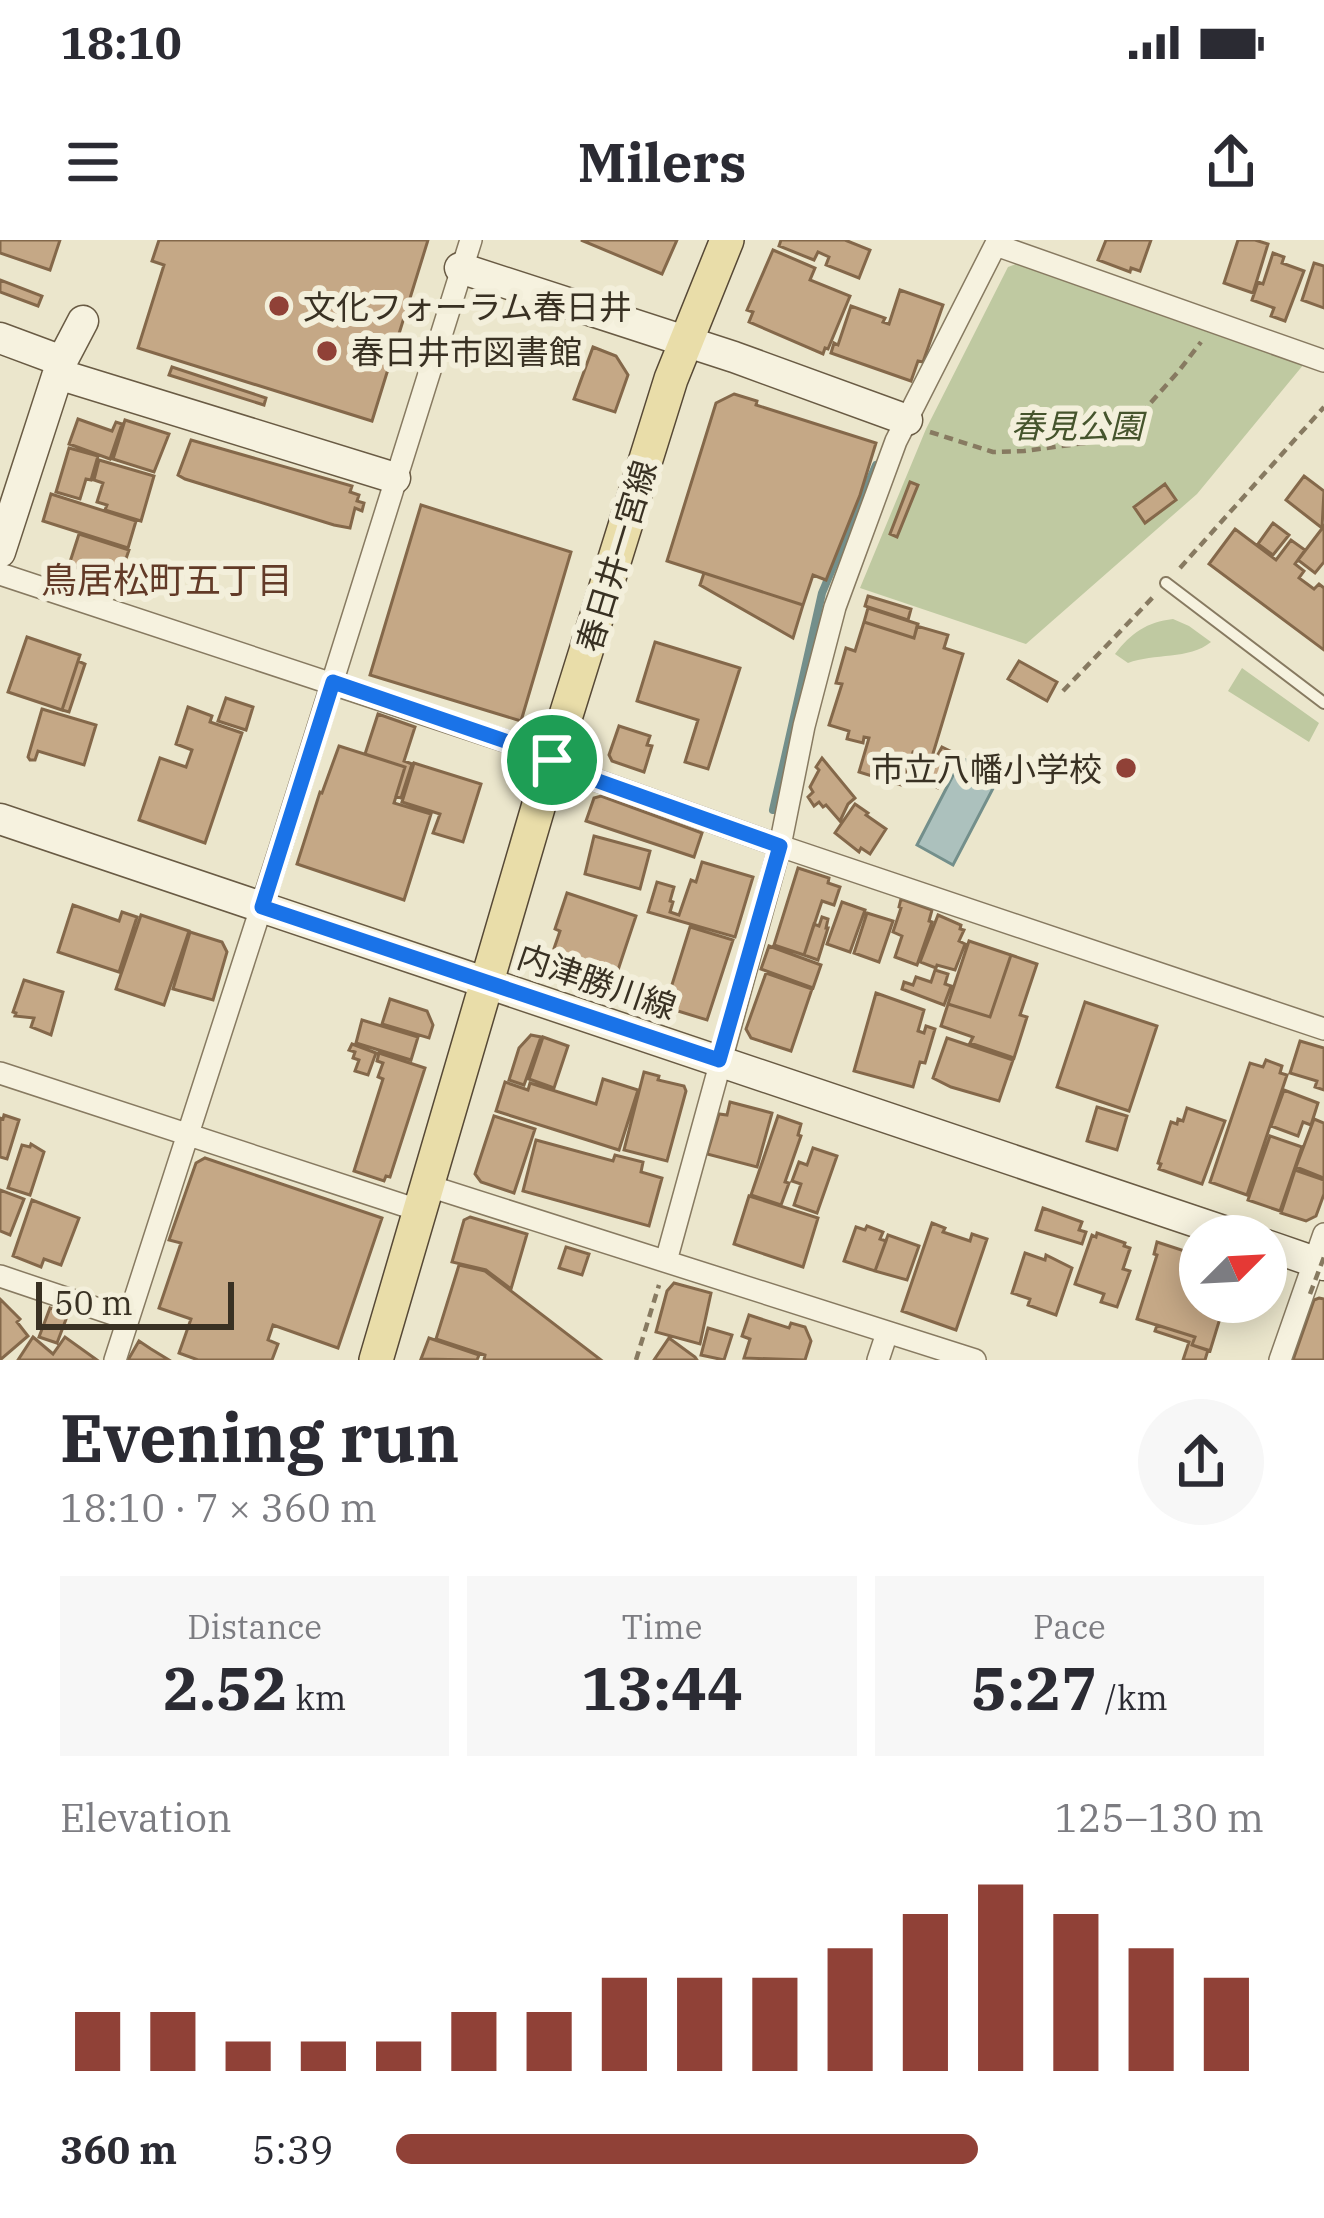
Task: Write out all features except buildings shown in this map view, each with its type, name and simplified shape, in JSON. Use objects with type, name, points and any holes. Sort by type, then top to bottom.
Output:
[{"type":"main road","name":"春日井一宮線","points":[[376,1360],[552,760],[671,379],[727,240]]},
{"type":"main road","points":[[465,254],[913,424]]},
{"type":"main road","points":[[0,552],[60,368],[83,321]]},
{"type":"main road","points":[[0,338],[60,368],[395,478]]},
{"type":"main road","name":"内津勝川線","points":[[0,819],[1179,1216]]},
{"type":"main road","points":[[1287,1249],[1322,1255]]},
{"type":"street","points":[[666,1261],[780,846],[804,725],[836,607],[896,441],[913,424],[997,242],[1324,361]]},
{"type":"street","points":[[115,1360],[465,254]]},
{"type":"street","points":[[0,574],[523,747],[587,777],[780,846],[1324,1029]]},
{"type":"street","points":[[0,1073],[188,1134],[666,1261],[975,1360]]},
{"type":"street","points":[[1280,1360],[1322,1255]]},
{"type":"street","points":[[0,1276],[128,1319]]},
{"type":"street","points":[[878,1360],[887,1333]]},
{"type":"lane","points":[[1166,583],[1324,703]]},
{"type":"path","points":[[913,424],[993,452],[1122,435],[1178,372],[1214,322]]},
{"type":"path","points":[[1063,691],[1324,407]]},
{"type":"path","points":[[1310,1294],[1322,1255]]},
{"type":"path","points":[[636,1360],[666,1261]]},
{"type":"green space","name":"春見公園","points":[[1016,264],[1304,364],[1197,494],[1026,644],[860,588],[926,429],[1008,267]]},
{"type":"green space","points":[[1173,619],[1211,642],[1192,651],[1128,663],[1115,654],[1140,630]]},
{"type":"green space","points":[[1242,668],[1319,723],[1309,742],[1228,691]]},
{"type":"shaded area","points":[[962,758],[999,777],[953,865],[917,845]]},
{"type":"waterway","points":[[773,810],[822,593],[876,465]]},
{"type":"place","name":"文化フォーラム春日井","points":[[279,306]]},
{"type":"place","name":"春日井市図書館","points":[[327,351]]},
{"type":"place","name":"市立八幡小学校","points":[[1126,768]]},
{"type":"district","name":"鳥居松町五丁目","points":[[167,579]]},
{"type":"route","points":[[333,682],[552,760],[780,846],[719,1060],[262,907],[333,682]]}]
